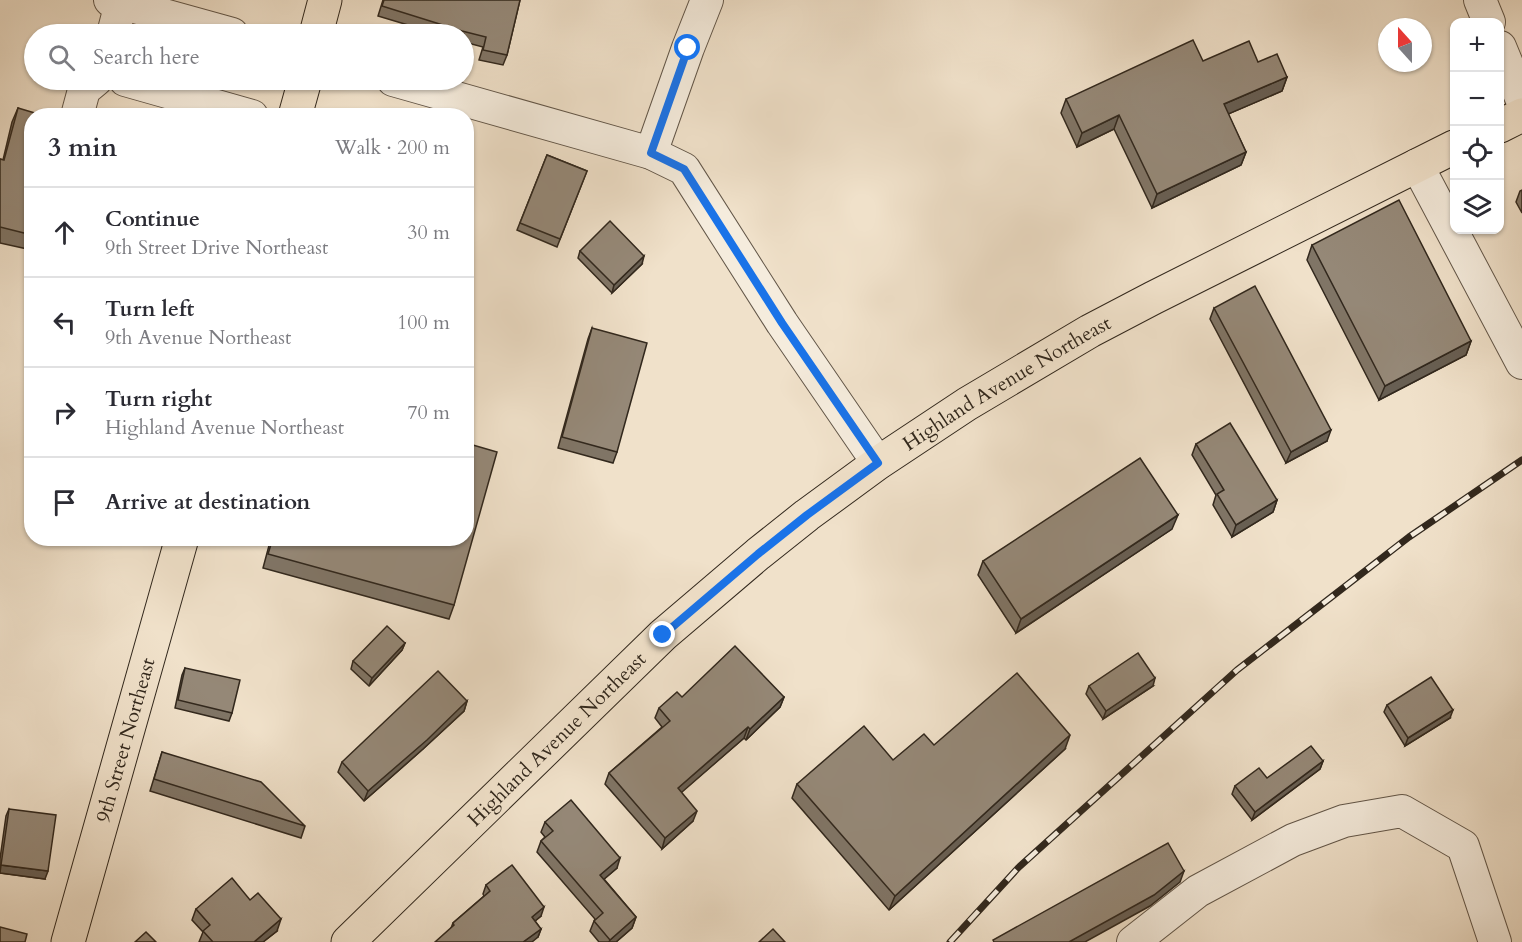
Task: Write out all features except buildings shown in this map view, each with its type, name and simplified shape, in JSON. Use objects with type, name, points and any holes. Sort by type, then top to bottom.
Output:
[{"type":"main road","points":[[319,24],[325,0]]},
{"type":"main road","points":[[297,108],[302,90]]},
{"type":"main road","points":[[1504,124],[1522,115]]},
{"type":"main road","name":"Highland Avenue Northeast","points":[[348,942],[663,635],[758,554],[878,463],[967,404],[1090,331],[1450,149]]},
{"type":"main road","name":"9th Street Northeast","points":[[68,942],[180,546]]},
{"type":"street","points":[[651,153],[688,48],[708,0]]},
{"type":"street","points":[[1480,0],[1487,18]]},
{"type":"street","points":[[114,24],[116,2],[196,24]]},
{"type":"street","points":[[1504,57],[1522,100]]},
{"type":"street","points":[[78,108],[84,90]]},
{"type":"street","points":[[160,90],[224,108]]},
{"type":"street","points":[[428,90],[651,153],[684,169],[782,323],[878,463]]},
{"type":"street","points":[[1417,165],[1522,363]]},
{"type":"street","points":[[1133,942],[1198,891],[1293,840],[1344,821],[1402,812],[1463,846],[1495,942]]},
{"type":"railway","points":[[950,942],[1018,868],[1237,670],[1409,537],[1522,460]]},
{"type":"route","points":[[663,635],[758,554],[878,463],[782,323],[684,169],[651,153],[688,48]]}]
